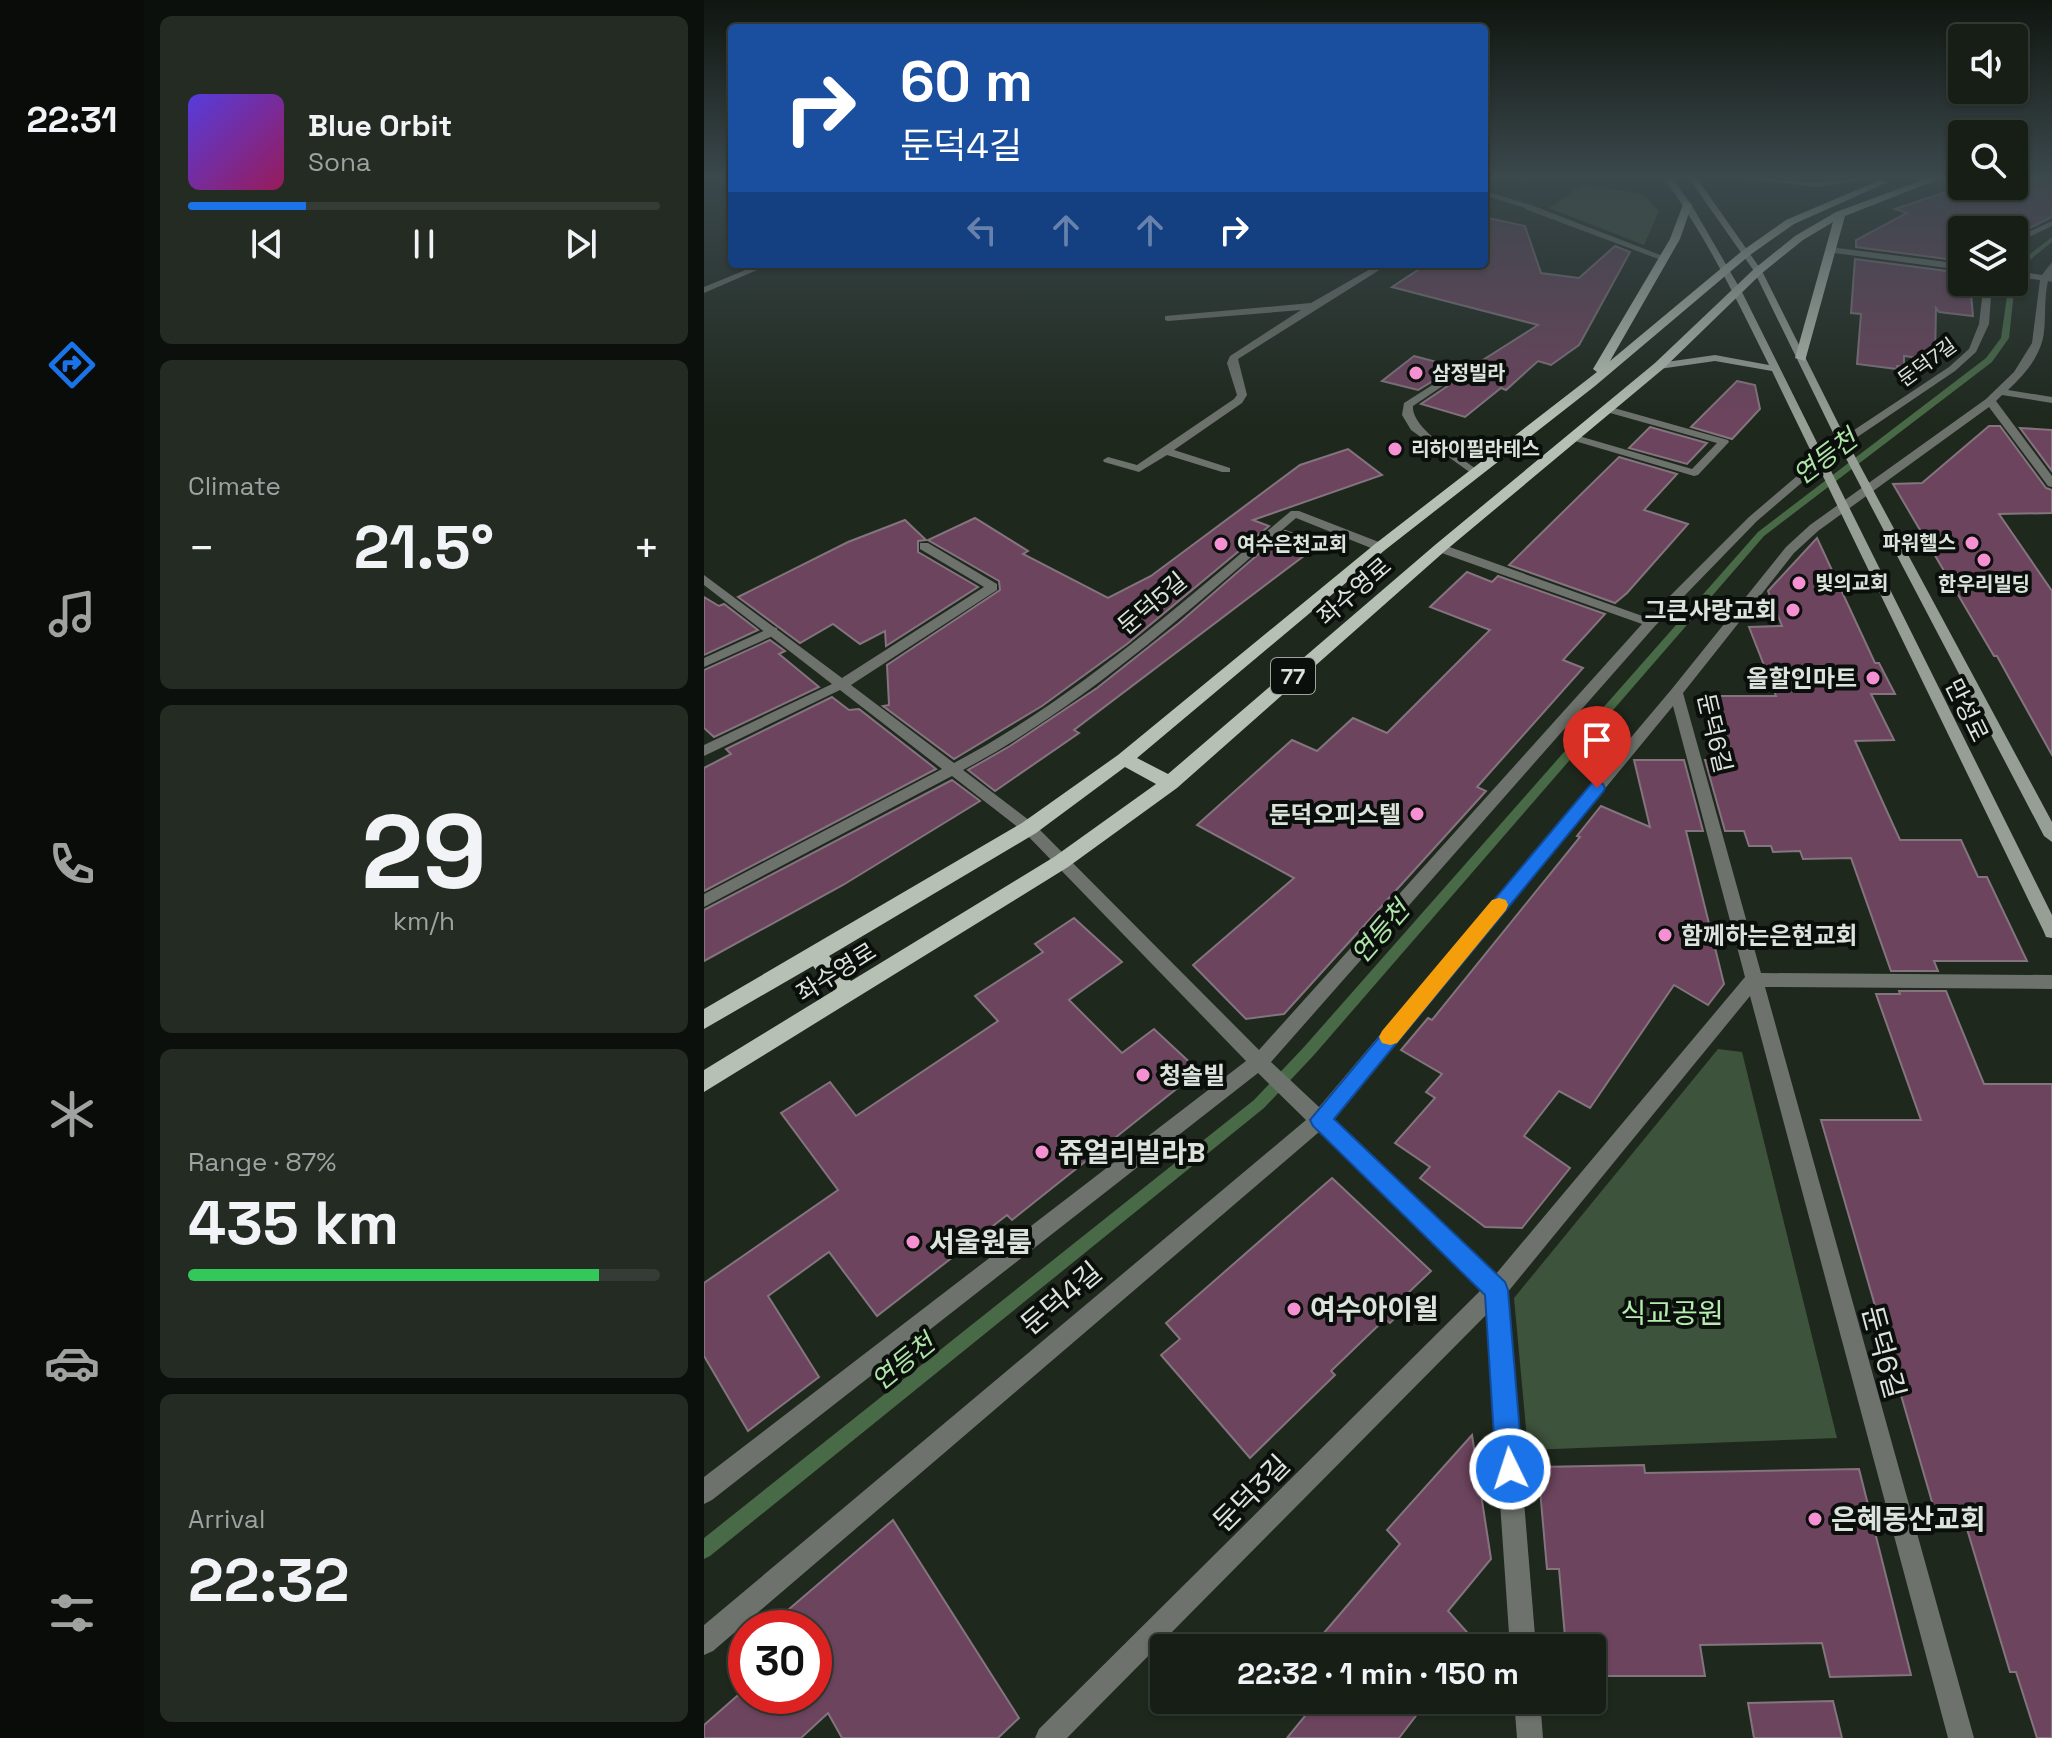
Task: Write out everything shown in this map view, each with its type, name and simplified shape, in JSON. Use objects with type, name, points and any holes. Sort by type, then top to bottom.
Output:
[{"type":"main road","points":[[1591,383],[1664,258]]},
{"type":"main road","name":"좌수영로","points":[[704,1020],[1029,828],[1124,759],[1380,547],[1591,383],[1740,258]]},
{"type":"main road","name":"좌수영로","points":[[704,1082],[1061,862],[1170,783],[1440,548],[1659,366],[1774,258]]},
{"type":"main road","points":[[1801,358],[1828,258]]},
{"type":"main road","points":[[1124,759],[1170,783]]},
{"type":"main road","points":[[814,953],[848,993]]},
{"type":"street","points":[[1719,258],[1824,467]]},
{"type":"street","points":[[1749,258],[1844,444]]},
{"type":"street","points":[[1893,258],[1948,265]]},
{"type":"street","points":[[1843,508],[2001,392],[2034,350],[2052,265]]},
{"type":"street","points":[[704,290],[757,268]]},
{"type":"street","points":[[1108,460],[1139,469],[1241,398],[1233,358],[1378,268]]},
{"type":"street","name":"둔덕7길","points":[[704,1492],[1259,1062],[1650,623],[1753,519],[1824,467],[1844,444],[1952,369],[1973,350],[1984,324],[1987,296]]},
{"type":"street","points":[[1168,318],[1313,306]]},
{"type":"street","points":[[1659,366],[1715,358],[1776,369]]},
{"type":"street","points":[[1456,373],[1408,405],[1407,415],[1415,428],[1475,473]]},
{"type":"street","points":[[2001,392],[2052,400]]},
{"type":"street","points":[[1990,401],[2052,484]]},
{"type":"street","points":[[1572,437],[1694,473],[1724,442],[1607,409]]},
{"type":"street","name":"만성로","points":[[1844,444],[2052,836]]},
{"type":"street","points":[[1166,451],[1226,470]]},
{"type":"street","name":"만성로","points":[[1824,467],[2052,932]]},
{"type":"street","name":"둔덕6길","points":[[1843,508],[1790,550],[1676,693],[1961,1738]]},
{"type":"street","name":"둔덕5길","points":[[704,901],[955,770],[1047,713],[1141,645],[1295,513],[1380,547]]},
{"type":"street","points":[[704,751],[842,684],[993,587],[924,546]]},
{"type":"street","points":[[1440,548],[1650,623]]},
{"type":"street","points":[[704,579],[1029,828],[1259,1062],[1496,1290],[1522,1634]]},
{"type":"street","points":[[704,663],[772,631]]},
{"type":"street","name":"둔덕4길","points":[[704,1642],[1320,1120],[1676,693]]},
{"type":"street","points":[[1496,1290],[1753,980],[2052,982]]},
{"type":"street","name":"둔덕3길","points":[[1048,1738],[1496,1290]]},
{"type":"street","points":[[1528,1714],[1530,1738]]},
{"type":"green space","name":"식교공원","points":[[1718,1049],[1742,1052],[1837,1438],[1528,1450],[1514,1298]]},
{"type":"building","points":[[1488,258],[1536,258],[1541,273],[1579,278],[1601,258],[1627,258],[1579,345],[1551,365],[1538,361],[1506,390],[1501,388],[1465,417],[1421,404],[1461,377],[1460,368],[1467,370],[1538,325],[1392,287],[1421,268],[1488,268]]},
{"type":"building","points":[[1855,259],[1948,271],[1948,296],[1971,296],[1973,316],[1939,312],[1936,308],[1935,360],[1904,356],[1904,366],[1897,366],[1897,369],[1857,364],[1861,314],[1851,313]]},
{"type":"building","name":"삼정빌라","points":[[1414,356],[1456,367],[1418,390],[1382,381]]},
{"type":"building","points":[[1737,381],[1755,385],[1760,409],[1732,439],[1691,427]]},
{"type":"building","points":[[1989,426],[2000,426],[2046,488],[2052,490],[2052,513],[1999,514],[2052,591],[2052,755],[1997,656],[1994,656],[1893,484],[1922,483]]},
{"type":"building","points":[[1650,427],[1707,443],[1687,464],[1629,448]]},
{"type":"building","points":[[2020,428],[2052,430],[2052,471]]},
{"type":"building","points":[[1348,449],[1382,475],[1253,520],[1269,526],[1127,644],[1042,706],[954,759],[883,706],[889,705],[887,665],[1000,590],[999,581],[928,540],[975,518],[1028,551],[1023,554],[1108,598],[1151,576],[1300,465]]},
{"type":"building","points":[[1619,457],[1677,474],[1644,510],[1688,524],[1627,593],[1615,603],[1509,565]]},
{"type":"building","points":[[905,520],[926,540],[918,541],[918,552],[978,587],[886,646],[885,631],[860,644],[833,624],[800,643],[738,597],[848,542]]},
{"type":"building","points":[[1285,531],[1321,543],[1074,730],[1079,733],[995,791],[968,770],[1097,688],[1179,623]]},
{"type":"building","points":[[1817,538],[1875,663],[1879,663],[1895,694],[1871,694],[1894,740],[1855,741],[1900,840],[1961,840],[1978,877],[1987,877],[2027,961],[1934,961],[1938,971],[1891,971],[1851,858],[1803,859],[1800,851],[1773,852],[1771,846],[1749,846],[1744,831],[1725,831],[1705,760],[1732,760],[1712,696],[1776,696],[1749,627],[1782,626],[1768,591]]},
{"type":"building","points":[[1467,572],[1492,582],[1498,576],[1605,614],[1563,660],[1583,668],[1477,787],[1486,791],[1284,1014],[1246,1019],[1193,965],[1294,878],[1197,825],[1292,740],[1317,751],[1353,718],[1387,733],[1490,630],[1430,607]]},
{"type":"building","points":[[704,597],[719,606],[724,604],[758,630],[704,655]]},
{"type":"building","points":[[770,640],[785,651],[779,654],[819,687],[714,737],[704,728],[704,670]]},
{"type":"building","points":[[832,697],[849,710],[859,709],[936,769],[704,891],[704,768],[731,754],[726,749]]},
{"type":"building","points":[[1634,760],[1684,760],[1703,831],[1686,831],[1724,984],[1708,1005],[1674,985],[1590,1108],[1559,1091],[1524,1136],[1570,1168],[1522,1228],[1485,1227],[1420,1178],[1430,1167],[1395,1143],[1435,1098],[1426,1092],[1442,1074],[1401,1050],[1428,1018],[1432,1020],[1580,837],[1577,836],[1601,806],[1650,827]]},
{"type":"building","points":[[952,780],[980,801],[843,885],[704,961],[704,910]]},
{"type":"building","points":[[1074,918],[1122,962],[1069,1000],[1122,1053],[1154,1029],[1199,1071],[1012,1220],[1007,1215],[877,1316],[829,1252],[768,1296],[819,1377],[748,1431],[704,1356],[704,1283],[838,1190],[781,1113],[830,1082],[856,1116],[998,1021],[975,996],[1043,952],[1035,944]]},
{"type":"building","points":[[1899,991],[1946,991],[1984,1084],[2052,1084],[2052,1738],[2037,1738],[2016,1672],[2010,1672],[1964,1519],[1937,1519],[1821,1120],[1921,1120],[1876,994],[1900,994]]},
{"type":"building","name":"여수아이윌","points":[[1332,1178],[1431,1271],[1409,1292],[1415,1299],[1390,1323],[1385,1319],[1331,1371],[1335,1375],[1250,1458],[1161,1355],[1180,1339],[1166,1323]]},
{"type":"building","points":[[1472,1435],[1491,1559],[1448,1611],[1469,1634],[1323,1634],[1400,1544],[1387,1530]]},
{"type":"building","points":[[1644,1465],[1645,1473],[1859,1469],[1911,1675],[1830,1677],[1822,1643],[1700,1645],[1705,1676],[1606,1676],[1606,1634],[1565,1634],[1559,1569],[1547,1569],[1538,1467]]},
{"type":"building","points":[[893,1520],[1019,1718],[998,1738],[842,1738],[829,1714],[832,1714],[832,1610],[788,1610]]},
{"type":"building","points":[[1833,1701],[1842,1738],[1754,1738],[1748,1703]]},
{"type":"building","points":[[728,1704],[728,1714],[827,1714],[801,1738],[704,1738],[704,1725]]},
{"type":"building","points":[[1307,1714],[1417,1714],[1399,1738],[1287,1738]]},
{"type":"waterway","name":"연등천","points":[[704,1550],[1259,1104],[1309,1051],[1761,534],[1989,360],[2005,338],[2010,296]]},
{"type":"slow traffic","points":[[1390,1037],[1499,905]]},
{"type":"place","name":"삼정빌라","points":[[1416,373]]},
{"type":"place","name":"리하이필라테스","points":[[1395,449]]},
{"type":"place","name":"파워헬스","points":[[1972,543]]},
{"type":"place","name":"여수은천교회","points":[[1221,544]]},
{"type":"place","name":"한우리빌딩","points":[[1984,560]]},
{"type":"place","name":"빛의교회","points":[[1799,583]]},
{"type":"place","name":"그큰사랑교회","points":[[1793,610]]},
{"type":"place","name":"올할인마트","points":[[1873,678]]},
{"type":"place","name":"둔덕오피스텔","points":[[1417,814]]},
{"type":"place","name":"함께하는은현교회","points":[[1665,935]]},
{"type":"place","name":"청솔빌","points":[[1143,1075]]},
{"type":"place","name":"쥬얼리빌라B","points":[[1042,1152]]},
{"type":"place","name":"서울원룸","points":[[913,1242]]},
{"type":"place","name":"여수아이윌","points":[[1294,1309]]},
{"type":"place","name":"은혜동산교회","points":[[1815,1519]]},
{"type":"route","points":[[1510,1469],[1496,1290],[1320,1120],[1597,788]]}]
